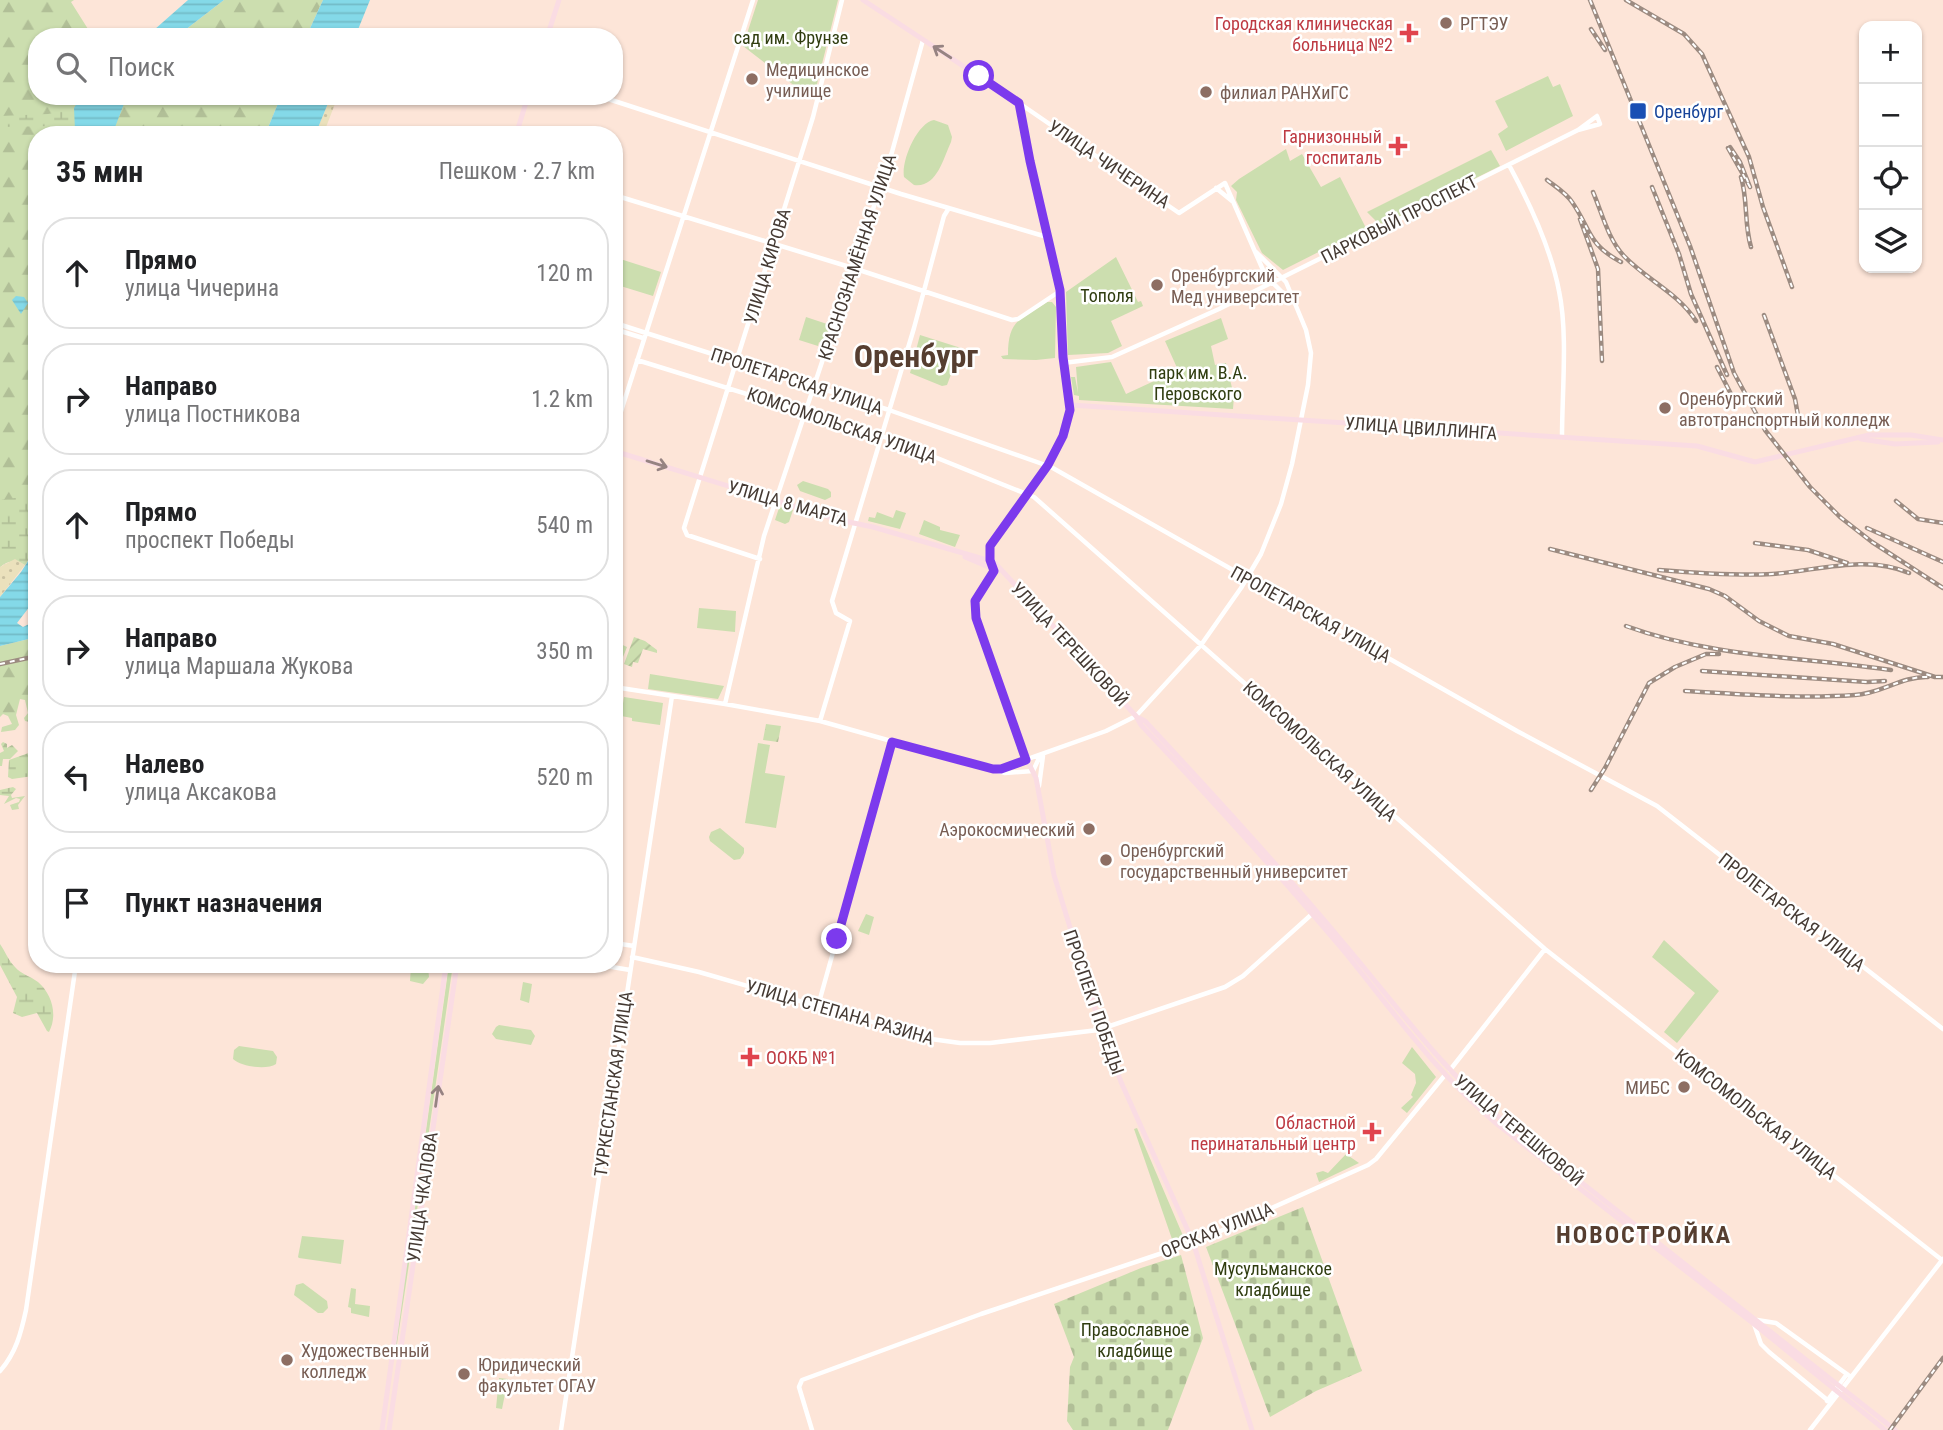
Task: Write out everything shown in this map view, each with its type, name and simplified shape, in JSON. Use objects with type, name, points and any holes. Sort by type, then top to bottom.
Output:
[{"type":"main road","points":[[550,28],[559,0]]},
{"type":"main road","points":[[623,404],[753,0]]},
{"type":"main road","name":"УЛИЦА КИРОВА","points":[[760,559],[685,534],[684,528],[813,117],[842,0]]},
{"type":"main road","name":"УЛИЦА ЧИЧЕРИНА","points":[[863,0],[1034,112],[1179,213],[1216,188]]},
{"type":"main road","name":"КРАСНОЗНАМЁННАЯ УЛИЦА","points":[[726,704],[764,536],[896,139],[923,40]]},
{"type":"main road","points":[[996,568],[990,560],[990,546],[1048,465],[1063,436],[1070,405],[1063,363],[1060,290],[1019,103]]},
{"type":"main road","points":[[623,104],[879,187],[1048,237]]},
{"type":"main road","points":[[519,126],[525,105]]},
{"type":"main road","name":"ПАРКОВЫЙ ПРОСПЕКТ","points":[[1063,363],[1116,355],[1272,283],[1578,130]]},
{"type":"main road","points":[[1509,165],[1536,223],[1559,291],[1563,363],[1562,437]]},
{"type":"main road","points":[[1233,201],[1216,188],[1225,183],[1266,275],[1294,304]]},
{"type":"main road","points":[[623,198],[1012,320],[1018,319],[1060,290]]},
{"type":"main road","points":[[820,722],[850,621],[833,609],[832,601],[944,216],[949,208]]},
{"type":"main road","points":[[997,770],[1116,727],[1136,716],[1201,645],[1247,579],[1266,543],[1281,504],[1302,420],[1311,354],[1306,330],[1288,286],[1283,277],[1256,251]]},
{"type":"main road","points":[[1266,275],[1275,270]]},
{"type":"main road","points":[[1280,290],[1287,290],[1288,286]]},
{"type":"main road","name":"ПРОЛЕТАРСКАЯ УЛИЦА","points":[[623,329],[889,410],[1048,465],[1247,579],[1657,806],[1943,1029]]},
{"type":"main road","name":"КОМСОМОЛЬСКАЯ УЛИЦА","points":[[637,360],[881,435],[1028,493],[1545,949],[1943,1259]]},
{"type":"main road","name":"УЛИЦА ЦВИЛЛИНГА","points":[[1070,405],[1696,446],[1746,460],[1770,460],[1854,438]]},
{"type":"main road","points":[[1854,438],[1878,434],[1943,440]]},
{"type":"main road","points":[[1895,435],[1895,444]]},
{"type":"main road","points":[[1910,445],[1908,442],[1911,435]]},
{"type":"main road","points":[[1854,438],[1910,445],[1943,440]]},
{"type":"main road","name":"УЛИЦА 8 МАРТА","points":[[623,454],[962,555],[996,568]]},
{"type":"main road","name":"УЛИЦА 8 МАРТА","points":[[962,555],[990,560]]},
{"type":"main road","name":"УЛИЦА ТЕРЕШКОВОЙ","points":[[996,568],[1004,572],[1136,716],[1141,725],[1312,914],[1447,1073],[1497,1124],[1756,1322],[1885,1430]]},
{"type":"main road","name":"ПРОСПЕКТ ПОБЕДЫ","points":[[996,568],[975,601],[974,613],[1026,760],[1033,771],[1063,909],[1101,1030],[1121,1082],[1193,1242],[1252,1430]]},
{"type":"main road","points":[[623,688],[820,722],[1005,772],[1033,771],[1042,755]]},
{"type":"main road","name":"ТУРКЕСТАНСКАЯ УЛИЦА","points":[[561,1430],[672,696]]},
{"type":"main road","name":"УЛИЦА ТЕРЕШКОВОЙ","points":[[1136,716],[1145,721],[1241,825],[1343,943],[1447,1073]]},
{"type":"main road","points":[[818,1006],[892,742]]},
{"type":"main road","points":[[1037,790],[1042,755]]},
{"type":"main road","name":"УЛИЦА СТЕПАНА РАЗИНА","points":[[632,957],[699,971],[946,1042],[990,1043],[1101,1030],[1219,989],[1239,980],[1312,914]]},
{"type":"main road","points":[[623,944],[634,946]]},
{"type":"main road","name":"ОРСКАЯ УЛИЦА","points":[[812,1430],[799,1387],[800,1381],[982,1314],[1193,1242],[1371,1164],[1545,949]]},
{"type":"main road","points":[[623,969],[630,970]]},
{"type":"main road","points":[[0,1371],[13,1354],[26,1310],[75,973]]},
{"type":"main road","name":"УЛИЦА ЧКАЛОВА","points":[[382,1430],[395,1360],[422,1167],[423,1140],[445,973]]},
{"type":"main road","name":"УЛИЦА ЧКАЛОВА","points":[[422,1167],[430,1141],[456,973]]},
{"type":"main road","points":[[423,1140],[430,1141]]},
{"type":"main road","points":[[1810,1430],[1849,1376],[1943,1259]]},
{"type":"main road","points":[[1829,1402],[1761,1344],[1756,1322],[1776,1323],[1849,1376]]},
{"type":"main road","name":"УЛИЦА ТЕРЕШКОВОЙ","points":[[1800,1358],[1895,1430]]},
{"type":"main road","name":"УЛИЦА ЧКАЛОВА","points":[[389,1430],[395,1360]]},
{"type":"green space","points":[[0,0],[74,0],[71,2],[87,28],[28,28],[28,105],[277,105],[269,126],[28,126],[28,560],[25,565],[12,561],[0,567]]},
{"type":"green space","points":[[224,0],[323,0],[310,28],[188,28]]},
{"type":"green space","name":"сад им. Фрунзе","points":[[758,0],[838,0],[813,100],[743,46]]},
{"type":"green space","points":[[1548,76],[1553,87],[1560,84],[1573,116],[1506,151],[1498,134],[1508,127],[1495,101]]},
{"type":"green space","points":[[76,105],[124,105],[115,126],[0,127],[0,116],[48,114],[75,108]]},
{"type":"green space","points":[[934,120],[948,125],[951,142],[934,177],[922,185],[914,185],[904,177],[905,162],[916,135]]},
{"type":"green space","points":[[1286,149],[1290,161],[1302,154],[1321,187],[1340,177],[1366,228],[1283,270],[1262,253],[1236,200],[1237,192],[1231,186]]},
{"type":"green space","points":[[1491,150],[1500,166],[1384,224],[1377,222],[1367,212]]},
{"type":"green space","name":"Тополя","points":[[1116,257],[1138,302],[1141,301],[1143,306],[1111,321],[1122,346],[1108,353],[1068,355],[1066,292]]},
{"type":"green space","points":[[623,260],[661,272],[653,296],[623,287]]},
{"type":"green space","points":[[1047,302],[1052,302],[1056,307],[1055,358],[1003,359],[1001,356],[1008,355],[1013,327],[1023,317]]},
{"type":"green space","points":[[806,317],[830,325],[824,344],[819,342],[818,346],[799,340]]},
{"type":"green space","name":"парк им. В.А. Перовского","points":[[1221,318],[1228,339],[1211,346],[1215,365],[1226,363],[1234,396],[1233,409],[1079,400],[1079,396],[1074,395],[1071,377],[1075,377],[1078,393],[1076,367],[1111,362],[1126,394],[1178,370],[1165,341]]},
{"type":"green space","points":[[920,335],[961,348],[947,385],[942,386],[910,373]]},
{"type":"green space","points":[[803,481],[828,489],[831,497],[825,500],[800,491],[797,485]]},
{"type":"green space","points":[[28,496],[28,560],[25,565],[12,561],[0,567],[0,500]]},
{"type":"green space","points":[[779,508],[793,510],[789,522],[785,524],[775,520]]},
{"type":"green space","points":[[896,510],[906,513],[900,529],[868,521],[869,517],[875,518],[877,512],[893,518]]},
{"type":"green space","points":[[924,520],[940,527],[940,530],[960,535],[955,547],[919,534]]},
{"type":"green space","points":[[699,608],[736,611],[735,632],[697,628]]},
{"type":"green space","points":[[634,637],[645,641],[657,650],[657,653],[643,649],[638,663],[633,662],[632,667],[624,664]]},
{"type":"green space","points":[[28,639],[28,713],[25,700],[20,699],[16,715],[19,725],[15,730],[1,732],[2,727],[12,724],[8,716],[3,714],[0,717],[0,646]]},
{"type":"green space","points":[[650,674],[724,686],[718,699],[648,689]]},
{"type":"green space","points":[[624,697],[663,703],[660,725],[632,721],[632,718],[623,716]]},
{"type":"green space","points":[[766,724],[781,726],[778,742],[763,740]]},
{"type":"green space","points":[[758,743],[770,745],[765,773],[785,776],[776,828],[745,823]]},
{"type":"green space","points":[[1,744],[7,744],[7,748],[12,745],[18,751],[10,759],[3,759],[0,766],[0,753],[4,751]]},
{"type":"green space","points":[[28,753],[28,777],[8,777],[9,760]]},
{"type":"green space","points":[[13,787],[16,789],[11,795],[12,798],[25,796],[18,805],[19,809],[12,810],[10,805],[20,799],[16,798],[4,804],[9,796],[0,795],[0,790]]},
{"type":"green space","points":[[720,828],[744,848],[740,859],[734,860],[710,841],[711,832]]},
{"type":"green space","points":[[866,914],[874,917],[869,935],[858,931]]},
{"type":"green space","points":[[1664,940],[1719,991],[1677,1043],[1664,1032],[1695,993],[1652,957]]},
{"type":"green space","points":[[0,944],[15,967],[38,982],[47,992],[53,1012],[49,1032],[37,1013],[22,1017],[13,1013],[17,997],[0,965]]},
{"type":"green space","points":[[411,973],[429,973],[429,977],[423,984],[410,981]]},
{"type":"green space","points":[[448,973],[452,973],[428,1138],[425,1138]]},
{"type":"green space","points":[[523,982],[532,984],[529,1003],[520,1000]]},
{"type":"green space","points":[[499,1025],[531,1030],[535,1036],[531,1045],[496,1039],[492,1034]]},
{"type":"green space","points":[[239,1046],[273,1051],[277,1057],[276,1064],[261,1067],[237,1062],[233,1059],[234,1050]]},
{"type":"green space","points":[[1412,1047],[1436,1077],[1407,1113],[1401,1108],[1413,1097],[1411,1095],[1416,1083],[1415,1074],[1402,1063]]},
{"type":"green space","points":[[1137,1128],[1184,1238],[1173,1242],[1134,1129]]},
{"type":"green space","points":[[1346,1154],[1359,1163],[1319,1182],[1316,1173],[1328,1173]]},
{"type":"green space","points":[[419,1177],[422,1177],[393,1357]]},
{"type":"green space","name":"Мусульманское кладбище","points":[[1303,1207],[1362,1371],[1316,1391],[1270,1417],[1206,1247]]},
{"type":"green space","points":[[302,1236],[344,1240],[341,1264],[299,1258]]},
{"type":"green space","name":"Православное кладбище","points":[[1181,1255],[1203,1338],[1168,1430],[1073,1430],[1067,1421],[1070,1367],[1074,1357],[1054,1304],[1141,1268]]},
{"type":"green space","points":[[303,1283],[327,1301],[328,1308],[323,1313],[318,1313],[294,1295],[296,1285]]},
{"type":"green space","points":[[351,1288],[356,1289],[355,1304],[370,1306],[369,1317],[351,1313],[351,1308],[348,1307]]},
{"type":"green space","points":[[499,1378],[508,1379],[502,1409],[496,1408]]},
{"type":"sand","points":[[327,105],[335,105],[326,126],[319,126]]},
{"type":"sand","points":[[15,559],[25,565],[0,597],[0,567]]},
{"type":"water","points":[[188,0],[224,0],[188,28],[156,28]]},
{"type":"water","points":[[323,0],[370,0],[359,28],[310,28]]},
{"type":"water","points":[[76,105],[124,105],[115,126],[75,126]]},
{"type":"water","points":[[277,105],[327,105],[319,126],[269,126]]},
{"type":"water","points":[[16,296],[24,297],[28,303],[21,314],[12,300]]},
{"type":"water","points":[[28,561],[28,609],[17,623],[23,627],[28,624],[28,639],[0,646],[0,597]]},
{"type":"railway","points":[[1590,0],[1690,246],[1734,373],[1765,430],[1810,487],[1840,517],[1872,542],[1943,588]]},
{"type":"railway","points":[[1626,0],[1684,34],[1702,54],[1749,157],[1763,207],[1792,287]]},
{"type":"railway","points":[[1591,29],[1605,50]]},
{"type":"railway","points":[[1728,148],[1750,187],[1740,162],[1730,147]]},
{"type":"railway","points":[[1741,177],[1751,247]]},
{"type":"railway","points":[[1547,180],[1570,199],[1602,249],[1621,262]]},
{"type":"railway","points":[[1652,187],[1679,254],[1691,294],[1727,375]]},
{"type":"railway","points":[[1593,192],[1618,249],[1633,265],[1680,302],[1696,321]]},
{"type":"railway","points":[[1580,219],[1598,269],[1602,361]]},
{"type":"railway","points":[[1764,315],[1795,399],[1799,421]]},
{"type":"railway","points":[[1717,367],[1732,396]]},
{"type":"railway","points":[[1896,501],[1918,519],[1943,523]]},
{"type":"railway","points":[[1867,528],[1943,562]]},
{"type":"railway","points":[[1755,543],[1808,550],[1847,563]]},
{"type":"railway","points":[[1550,549],[1709,589],[1725,596],[1759,621],[1789,636],[1833,644],[1935,677],[1943,677]]},
{"type":"railway","points":[[1659,570],[1758,575],[1859,564],[1893,567],[1909,573]]},
{"type":"railway","points":[[1626,626],[1658,636],[1724,650],[1891,670]]},
{"type":"railway","points":[[1591,790],[1649,683],[1675,667],[1706,654],[1719,654]]},
{"type":"railway","points":[[0,664],[28,658]]},
{"type":"railway","points":[[1702,671],[1885,681]]},
{"type":"railway","points":[[1685,691],[1791,696],[1855,695],[1873,692],[1909,679],[1928,677]]},
{"type":"railway","points":[[1890,1430],[1943,1358]]},
{"type":"place","name":"РГТЭУ","points":[[1446,23]]},
{"type":"place","name":"Городская клиническая больница №2","points":[[1409,33]]},
{"type":"place","name":"Медицинское училище","points":[[752,79]]},
{"type":"place","name":"филиал РАНХиГС","points":[[1206,92]]},
{"type":"place","name":"Оренбург","points":[[1638,111]]},
{"type":"place","name":"Гарнизонный госпиталь","points":[[1398,146]]},
{"type":"place","name":"Оренбургский Мед университет","points":[[1157,285]]},
{"type":"place","name":"Оренбургский автотранспортный колледж","points":[[1665,408]]},
{"type":"place","name":"Аэрокосмический","points":[[1089,829]]},
{"type":"place","name":"Оренбургский государственный университет","points":[[1106,860]]},
{"type":"place","name":"ООКБ №1","points":[[750,1057]]},
{"type":"place","name":"МИБС","points":[[1684,1087]]},
{"type":"place","name":"Областной перинатальный центр","points":[[1372,1132]]},
{"type":"place","name":"Художественный колледж","points":[[287,1360]]},
{"type":"place","name":"Юридический факультет ОГАУ","points":[[464,1374]]},
{"type":"district","name":"Оренбург","points":[[916,356]]},
{"type":"district","name":"НОВОСТРОЙКА","points":[[1644,1235]]},
{"type":"route","points":[[837,939],[892,742],[993,769],[1001,769],[1026,760],[974,613],[974,606],[994,571],[989,548],[1048,465],[1063,436],[1070,405],[1063,357],[1060,290],[1019,103],[979,76]]}]
